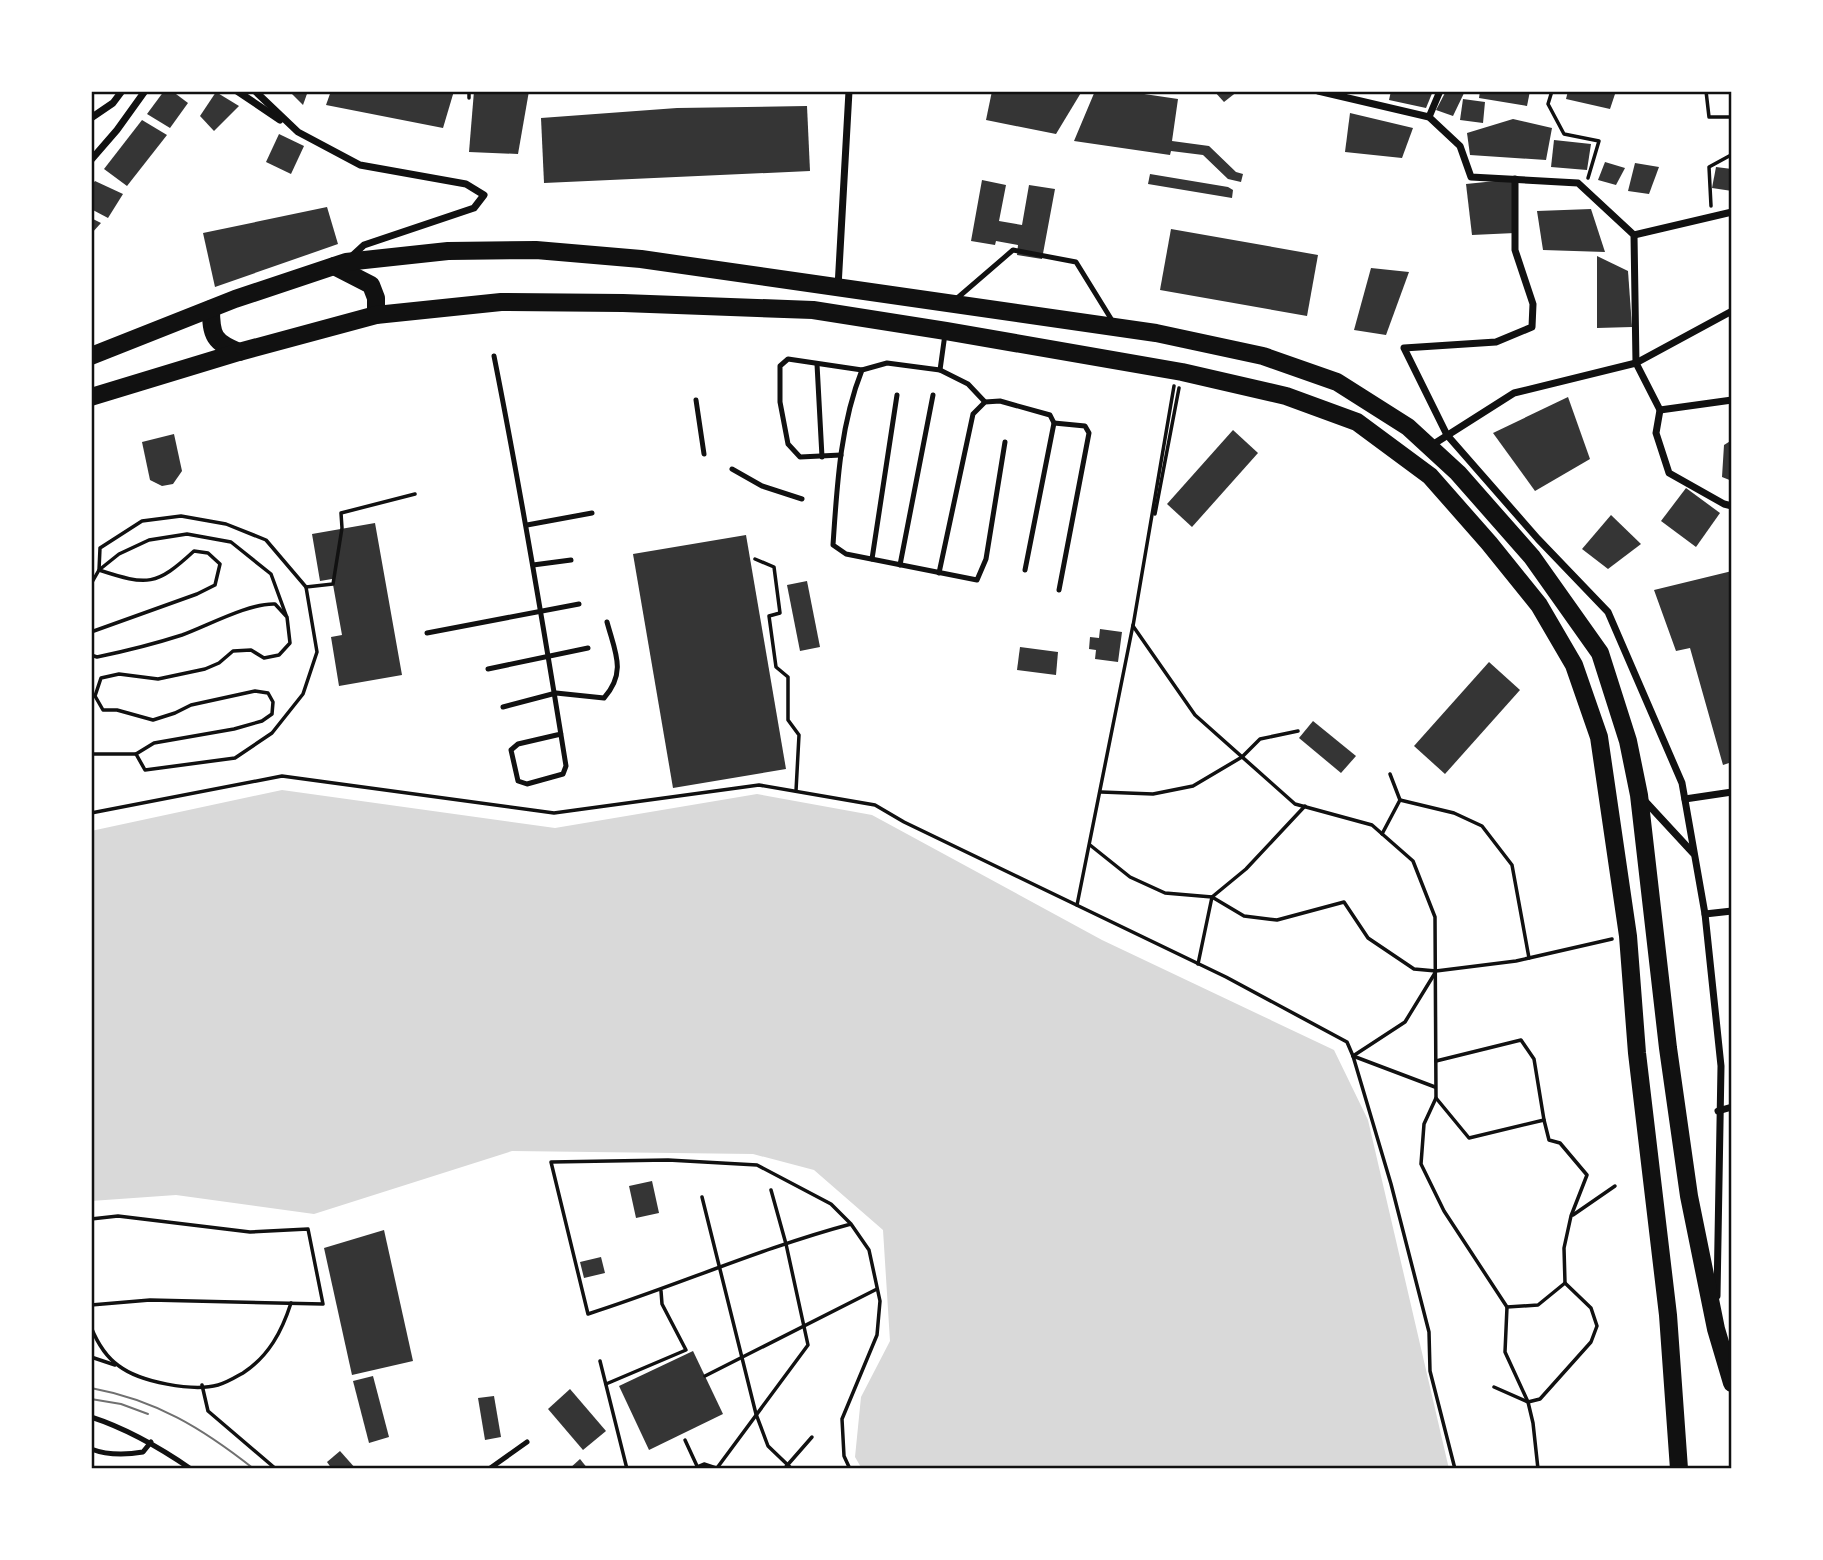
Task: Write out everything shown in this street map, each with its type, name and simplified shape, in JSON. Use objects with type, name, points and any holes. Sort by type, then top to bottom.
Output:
[{"type":"main road","points":[[91,356],[211,309],[340,264],[448,251],[536,250],[641,259],[1156,333],[1263,356],[1337,382],[1408,427],[1458,473],[1532,557],[1601,653],[1628,741],[1639,795],[1668,1048],[1689,1196],[1716,1329],[1732,1383]]},
{"type":"main road","points":[[340,264],[372,285],[376,298],[376,315]]},
{"type":"main road","points":[[751,275],[751,308]]},
{"type":"main road","points":[[91,397],[239,352],[376,315],[501,302],[813,310],[946,331],[1178,378],[1286,396],[1357,422],[1430,477],[1489,542],[1539,606],[1574,665],[1599,737],[1628,936],[1637,1053],[1668,1315],[1679,1469]]},
{"type":"main road","points":[[211,309],[211,330],[220,345],[239,352]]},
{"type":"main road","points":[[1584,695],[1610,683]]},
{"type":"street","points":[[91,118],[113,103],[122,91]]},
{"type":"street","points":[[91,160],[145,91]]},
{"type":"street","points":[[237,91],[298,132],[360,165],[466,184],[484,195],[474,208],[364,245],[340,264]]},
{"type":"street","points":[[255,91],[298,132]]},
{"type":"street","points":[[838,288],[849,91]]},
{"type":"street","points":[[1318,91],[1429,117],[1460,146],[1471,177],[1578,183],[1634,236],[1636,363],[1660,410],[1656,433],[1669,473],[1732,506]]},
{"type":"street","points":[[1429,117],[1440,91]]},
{"type":"street","points":[[1515,179],[1515,250],[1533,304],[1532,327],[1496,342],[1404,348],[1447,435],[1538,539],[1608,612],[1682,783],[1705,914],[1721,1066],[1718,1111],[1716,1329]]},
{"type":"street","points":[[1634,236],[1732,212]]},
{"type":"street","points":[[1429,447],[1514,393],[1636,363],[1732,311]]},
{"type":"street","points":[[1660,410],[1732,400]]},
{"type":"street","points":[[1685,799],[1732,792]]},
{"type":"street","points":[[1639,795],[1695,855]]},
{"type":"street","points":[[1705,914],[1732,911]]},
{"type":"street","points":[[1718,1111],[1732,1107]]},
{"type":"lane","points":[[951,304],[1013,250],[1076,262],[1116,327]]},
{"type":"lane","points":[[940,370],[946,331]]},
{"type":"lane","points":[[495,356],[527,525],[556,693],[566,766],[564,774],[527,784],[518,781],[512,750],[518,744],[561,734]]},
{"type":"lane","points":[[841,455],[800,457],[788,444],[780,402],[780,366],[788,359],[862,369],[887,363],[940,370],[968,384],[985,402]]},
{"type":"lane","points":[[817,364],[822,457]]},
{"type":"lane","points":[[862,369],[852,395],[841,455],[833,545],[846,554],[977,580],[986,559],[1005,442]]},
{"type":"lane","points":[[872,559],[897,395]]},
{"type":"lane","points":[[900,565],[933,395]]},
{"type":"lane","points":[[696,400],[704,454]]},
{"type":"lane","points":[[939,573],[973,414],[985,402],[1000,401],[1050,415],[1054,423],[1025,570]]},
{"type":"lane","points":[[1054,423],[1085,426],[1089,433],[1059,590]]},
{"type":"lane","points":[[732,470],[762,486],[802,499]]},
{"type":"lane","points":[[527,525],[592,513]]},
{"type":"lane","points":[[533,565],[571,560]]},
{"type":"lane","points":[[427,633],[579,604]]},
{"type":"lane","points":[[503,707],[556,693],[604,698],[614,687],[619,668],[607,622]]},
{"type":"lane","points":[[488,669],[588,648]]},
{"type":"lane","points":[[91,1418],[112,1424],[152,1442],[191,1469]]},
{"type":"lane","points":[[91,1449],[101,1453],[129,1454],[142,1452],[152,1442]]},
{"type":"lane","points":[[489,1469],[527,1442]]},
{"type":"path","points":[[468,98],[469,91]]},
{"type":"path","points":[[1552,91],[1548,104],[1564,134],[1599,141],[1585,190]]},
{"type":"path","points":[[1706,91],[1709,117],[1732,117]]},
{"type":"path","points":[[1711,217],[1709,167],[1731,155],[1732,124]]},
{"type":"path","points":[[1077,905],[1133,626],[1178,378]]},
{"type":"path","points":[[1178,378],[1133,626],[1195,715],[1296,804],[1372,825],[1413,862],[1435,917],[1436,1098],[1424,1124],[1421,1164],[1444,1211],[1507,1307],[1505,1352],[1528,1402],[1538,1469]]},
{"type":"path","points":[[306,587],[333,584],[342,528],[341,513],[415,494]]},
{"type":"path","points":[[99,570],[100,548],[142,522],[181,516],[226,524],[266,540],[306,587],[317,652],[303,694],[272,733],[235,758],[145,770],[136,754]]},
{"type":"path","points":[[91,584],[99,570],[119,554],[149,540],[187,534],[230,542],[271,574],[287,617],[290,643],[279,655],[264,658],[251,650],[233,651],[219,663],[205,669],[158,679],[119,674],[101,678],[95,695],[103,710],[117,710],[153,720],[191,705],[255,691],[268,693],[273,702],[272,714],[262,721],[234,729],[154,743],[136,754],[91,754]]},
{"type":"path","points":[[91,632],[215,585],[220,564],[208,554],[194,551],[170,573],[147,582],[99,570]]},
{"type":"path","points":[[755,559],[774,567],[780,613],[769,616],[776,667],[788,677],[788,720],[799,735],[796,791]]},
{"type":"path","points":[[91,655],[97,657],[139,648],[261,604],[275,604],[287,617]]},
{"type":"path","points":[[1101,792],[1153,794],[1194,786],[1242,757],[1260,739],[1298,731]]},
{"type":"path","points":[[1382,834],[1400,800],[1390,774]]},
{"type":"path","points":[[91,813],[282,775],[554,813],[759,785],[875,806],[1198,964],[1347,1042],[1391,1184],[1429,1332],[1430,1371],[1455,1469]]},
{"type":"path","points":[[1400,800],[1454,813],[1482,826],[1512,865],[1530,958]]},
{"type":"path","points":[[1198,964],[1212,897],[1246,869],[1305,807]]},
{"type":"path","points":[[1090,845],[1130,877],[1165,893],[1212,897],[1244,915],[1277,920],[1344,902],[1368,938],[1414,969],[1436,971],[1530,958],[1628,936]]},
{"type":"path","points":[[1353,1056],[1405,1022],[1436,971]]},
{"type":"path","points":[[1436,1061],[1521,1040],[1534,1059],[1549,1140],[1560,1143],[1587,1175],[1571,1216],[1564,1248],[1565,1283],[1591,1308],[1597,1326],[1591,1342],[1540,1399],[1528,1402],[1494,1387]]},
{"type":"path","points":[[1353,1056],[1435,1087]]},
{"type":"path","points":[[1436,1098],[1469,1138],[1544,1120]]},
{"type":"path","points":[[850,1469],[844,1456],[842,1419],[877,1335],[880,1301],[869,1250],[851,1224],[831,1204],[757,1165],[668,1160],[551,1162],[588,1314],[660,1291],[786,1244],[851,1224]]},
{"type":"path","points":[[1571,1216],[1615,1186]]},
{"type":"path","points":[[692,1469],[711,1465],[717,1469],[808,1345],[771,1190]]},
{"type":"path","points":[[702,1197],[756,1414],[768,1446],[786,1467],[792,1469]]},
{"type":"path","points":[[91,1219],[118,1216],[250,1232],[308,1229],[323,1304],[150,1300],[91,1305]]},
{"type":"path","points":[[1507,1307],[1538,1305],[1565,1283]]},
{"type":"path","points":[[705,1376],[877,1289]]},
{"type":"path","points":[[606,1384],[686,1350],[662,1304],[660,1291]]},
{"type":"path","points":[[91,1357],[155,1382],[218,1385],[244,1372],[268,1351],[284,1328],[291,1303]]},
{"type":"path","points":[[91,1327],[106,1355],[120,1367]]},
{"type":"path","points":[[600,1361],[627,1469]]},
{"type":"path","points":[[202,1385],[208,1410],[276,1469]]},
{"type":"path","points":[[786,1467],[812,1437]]},
{"type":"path","points":[[685,1440],[697,1466]]},
{"type":"shaded area","points":[[282,790],[555,828],[757,794],[872,815],[1102,940],[1334,1050],[1368,1120],[1449,1469],[862,1469],[855,1457],[861,1397],[890,1341],[883,1230],[814,1170],[753,1154],[512,1151],[314,1214],[176,1195],[91,1201],[91,831]]},
{"type":"building","points":[[164,91],[172,91],[188,103],[170,128],[147,114]]},
{"type":"building","points":[[289,91],[308,91],[303,105]]},
{"type":"building","points":[[331,91],[454,91],[443,128],[326,105]]},
{"type":"building","points":[[474,91],[529,91],[518,154],[469,152]]},
{"type":"building","points":[[992,91],[1082,91],[1056,134],[986,120]]},
{"type":"building","points":[[1095,91],[1124,91],[1178,99],[1172,141],[1209,146],[1236,172],[1243,174],[1241,182],[1228,179],[1203,155],[1171,151],[1170,155],[1074,141]]},
{"type":"building","points":[[1214,91],[1238,91],[1224,102]]},
{"type":"building","points":[[1391,91],[1433,91],[1426,108],[1389,100]]},
{"type":"building","points":[[1446,91],[1465,91],[1453,116],[1436,110]]},
{"type":"building","points":[[1480,91],[1530,91],[1527,106],[1479,98]]},
{"type":"building","points":[[1568,91],[1616,91],[1610,109],[1566,99]]},
{"type":"building","points":[[216,92],[239,106],[214,131],[200,116]]},
{"type":"building","points":[[1463,99],[1485,102],[1483,123],[1460,120]]},
{"type":"building","points":[[807,106],[810,171],[544,183],[541,118],[677,108]]},
{"type":"building","points":[[1350,113],[1413,128],[1402,158],[1345,152]]},
{"type":"building","points":[[1513,119],[1552,128],[1546,160],[1470,155],[1467,133]]},
{"type":"building","points":[[142,120],[167,135],[127,186],[104,169]]},
{"type":"building","points":[[279,134],[304,146],[291,174],[266,162]]},
{"type":"building","points":[[1554,140],[1591,144],[1587,170],[1551,167]]},
{"type":"building","points":[[1605,162],[1625,168],[1616,185],[1598,180]]},
{"type":"building","points":[[1635,163],[1659,167],[1649,194],[1628,191]]},
{"type":"building","points":[[1716,167],[1732,169],[1732,191],[1712,188]]},
{"type":"building","points":[[1150,174],[1228,187],[1233,190],[1232,198],[1148,184]]},
{"type":"building","points":[[1515,179],[1515,233],[1472,235],[1466,184]]},
{"type":"building","points":[[982,180],[1006,185],[999,221],[1022,225],[1029,185],[1055,189],[1042,259],[1017,255],[1018,245],[996,241],[995,245],[971,241]]},
{"type":"building","points":[[95,181],[123,194],[108,218],[91,209],[91,186]]},
{"type":"building","points":[[327,207],[338,244],[215,287],[203,233]]},
{"type":"building","points":[[1591,209],[1605,252],[1543,250],[1537,211]]},
{"type":"building","points":[[91,218],[101,223],[91,234]]},
{"type":"building","points":[[1171,229],[1318,255],[1307,316],[1160,290]]},
{"type":"building","points":[[1597,256],[1628,271],[1632,327],[1597,328]]},
{"type":"building","points":[[1371,268],[1409,272],[1386,335],[1354,330]]},
{"type":"building","points":[[1568,397],[1590,459],[1535,491],[1493,433]]},
{"type":"building","points":[[1233,430],[1258,453],[1192,527],[1167,504]]},
{"type":"building","points":[[174,434],[182,471],[173,484],[162,486],[150,480],[142,442]]},
{"type":"building","points":[[1732,440],[1732,481],[1722,477],[1724,445]]},
{"type":"building","points":[[1686,488],[1720,513],[1696,547],[1661,521]]},
{"type":"building","points":[[1611,515],[1641,544],[1608,569],[1582,549]]},
{"type":"building","points":[[375,523],[402,675],[339,686],[331,637],[342,635],[332,579],[320,581],[312,534]]},
{"type":"building","points":[[746,535],[786,769],[673,788],[633,554]]},
{"type":"building","points":[[1732,571],[1732,762],[1723,765],[1690,648],[1676,651],[1654,590]]},
{"type":"building","points":[[807,581],[820,647],[800,651],[787,585]]},
{"type":"building","points":[[1100,629],[1122,632],[1118,662],[1095,659],[1096,650],[1089,649],[1090,637],[1099,638]]},
{"type":"building","points":[[1020,647],[1058,652],[1056,675],[1017,670]]},
{"type":"building","points":[[1489,662],[1520,690],[1445,774],[1414,746]]},
{"type":"building","points":[[1313,721],[1356,756],[1341,773],[1299,738]]},
{"type":"building","points":[[652,1181],[659,1213],[636,1218],[629,1186]]},
{"type":"building","points":[[384,1230],[413,1361],[352,1375],[324,1248]]},
{"type":"building","points":[[601,1257],[605,1273],[584,1278],[580,1262]]},
{"type":"building","points":[[693,1351],[723,1414],[649,1450],[619,1386]]},
{"type":"building","points":[[373,1376],[389,1437],[369,1443],[353,1381]]},
{"type":"building","points":[[570,1389],[606,1431],[583,1450],[548,1409]]},
{"type":"building","points":[[494,1396],[501,1437],[485,1440],[478,1398]]},
{"type":"building","points":[[340,1451],[356,1469],[332,1469],[327,1462]]},
{"type":"building","points":[[580,1459],[588,1469],[569,1469]]},
{"type":"tram line","points":[[91,1388],[115,1393],[157,1408],[197,1429],[254,1469]]},
{"type":"tram line","points":[[91,1399],[121,1404],[148,1414]]}]
